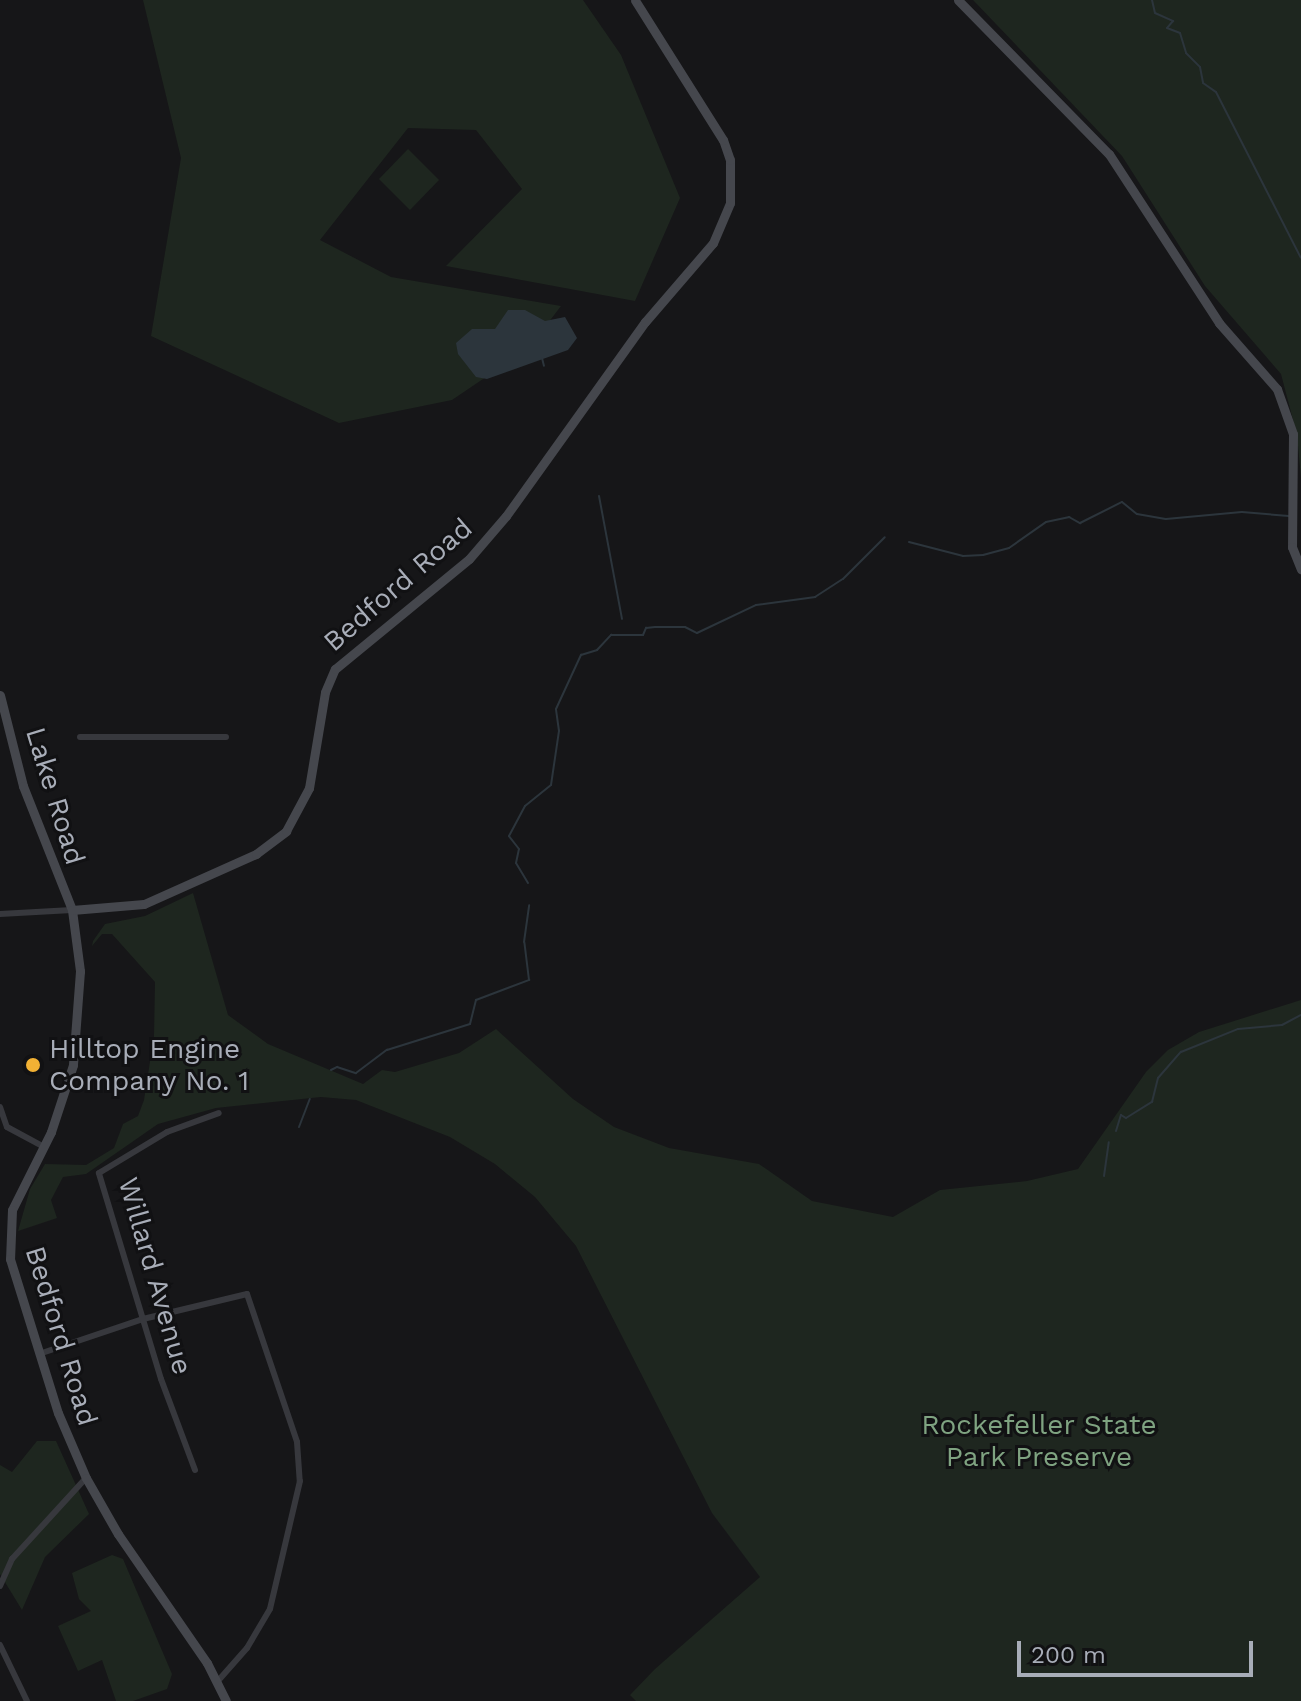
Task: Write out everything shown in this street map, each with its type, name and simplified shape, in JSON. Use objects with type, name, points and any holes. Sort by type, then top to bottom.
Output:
[{"type":"main road","name":"Bedford Road","points":[[226,1701],[217,1682],[86,1478],[39,1354],[8,1244],[18,1193],[44,1147],[68,1087],[78,1041],[80,971],[72,910],[144,904],[256,854],[286,831],[309,788],[325,692],[335,669],[469,559],[562,439],[645,322],[713,243],[730,203],[730,160],[723,140],[635,0]]},
{"type":"main road","points":[[958,0],[1109,154],[1219,323],[1277,389],[1293,434],[1292,547],[1301,569]]},
{"type":"main road","name":"Lake Road","points":[[0,695],[23,786],[72,910]]},
{"type":"street","points":[[80,737],[226,737]]},
{"type":"street","points":[[0,914],[72,910]]},
{"type":"street","points":[[0,1107],[7,1127],[44,1147]]},
{"type":"street","name":"Willard Avenue","points":[[195,1470],[143,1319],[99,1173],[167,1132],[219,1113]]},
{"type":"street","points":[[39,1354],[143,1319],[225,1296],[247,1294],[297,1442],[300,1481],[270,1609],[247,1648],[217,1682]]},
{"type":"street","points":[[0,1586],[12,1559],[86,1478]]},
{"type":"street","points":[[0,1645],[27,1701]]},
{"type":"green space","points":[[143,0],[583,0],[621,55],[680,198],[635,301],[446,266],[522,189],[476,130],[408,128],[320,240],[391,277],[561,306],[529,348],[452,400],[339,423],[151,336],[181,158]]},
{"type":"green space","points":[[973,0],[1301,0],[1301,478],[1297,435],[1281,374],[1205,286],[1122,156]]},
{"type":"green space","points":[[408,149],[439,180],[410,210],[379,179]]},
{"type":"green space","name":"Rockefeller State Park Preserve","points":[[193,893],[228,1015],[268,1044],[363,1084],[382,1070],[395,1072],[459,1053],[496,1029],[573,1099],[614,1127],[669,1148],[759,1164],[812,1201],[893,1217],[940,1190],[1027,1181],[1078,1169],[1146,1072],[1168,1050],[1199,1032],[1301,1000],[1301,1701],[636,1701],[630,1695],[655,1669],[760,1577],[712,1513],[576,1246],[535,1197],[495,1164],[450,1137],[356,1100],[321,1097],[216,1108],[158,1124],[86,1174],[63,1177],[51,1200],[57,1218],[18,1231],[30,1189],[45,1164],[86,1165],[114,1148],[123,1124],[138,1116],[144,1100],[154,1036],[155,982],[112,934],[102,934],[92,946],[93,941],[105,924],[145,916]]},
{"type":"green space","points":[[37,1441],[56,1441],[89,1514],[45,1557],[22,1610],[0,1574],[0,1465],[12,1472]]},
{"type":"green space","points":[[112,1555],[123,1559],[172,1674],[167,1689],[133,1701],[116,1701],[102,1660],[78,1671],[58,1626],[91,1611],[79,1599],[72,1573]]},
{"type":"shaded area","points":[[508,310],[525,310],[545,321],[565,317],[577,338],[568,350],[487,379],[476,377],[458,354],[456,343],[472,329],[495,329]]},
{"type":"waterway","points":[[1152,0],[1155,13],[1173,21],[1167,28],[1180,33],[1186,53],[1200,67],[1203,83],[1216,92],[1301,258]]},
{"type":"waterway","points":[[542,358],[544,366]]},
{"type":"waterway","points":[[599,496],[622,619]]},
{"type":"waterway","points":[[909,542],[963,556],[983,555],[1009,548],[1046,522],[1069,517],[1080,523],[1122,502],[1137,514],[1166,519],[1242,512],[1289,516]]},
{"type":"waterway","points":[[528,883],[516,863],[519,849],[509,836],[525,806],[551,785],[559,731],[556,709],[581,655],[597,650],[611,635],[643,635],[646,628],[655,627],[685,627],[697,633],[756,605],[815,597],[843,579],[885,537]]},
{"type":"waterway","points":[[331,1070],[337,1067],[356,1073],[387,1050],[470,1024],[476,1000],[529,980],[524,942],[529,905]]},
{"type":"waterway","points":[[1116,1131],[1121,1115],[1126,1118],[1152,1102],[1158,1078],[1181,1052],[1238,1029],[1282,1025],[1301,1015]]},
{"type":"waterway","points":[[299,1127],[310,1099]]},
{"type":"waterway","points":[[1104,1176],[1109,1142]]},
{"type":"place","name":"Hilltop Engine Company No. 1","points":[[33,1065]]}]
